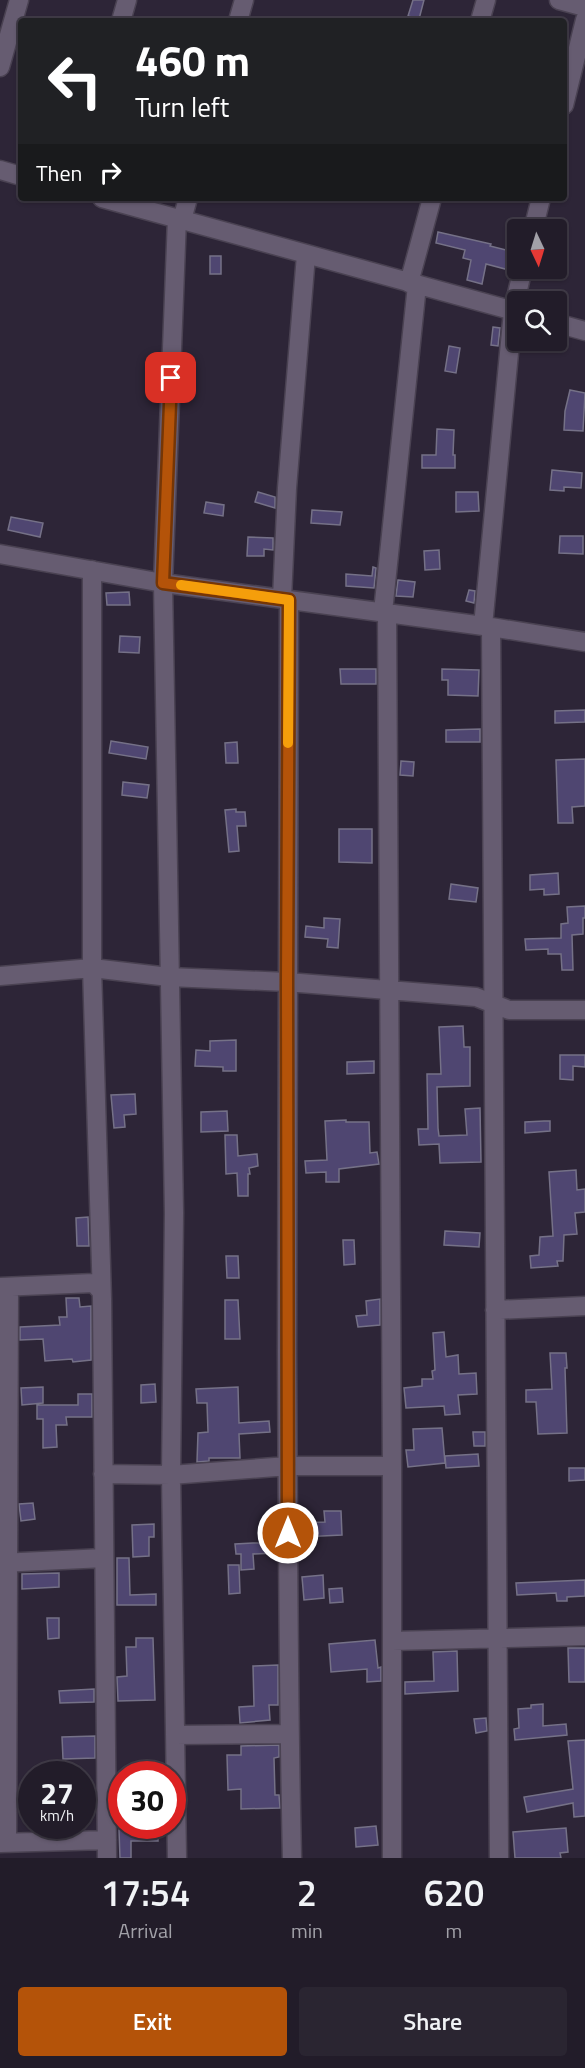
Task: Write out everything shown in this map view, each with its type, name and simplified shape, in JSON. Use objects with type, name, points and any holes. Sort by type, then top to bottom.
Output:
[{"type":"street","points":[[0,68],[19,0]]},
{"type":"street","points":[[122,18],[127,0]]},
{"type":"street","points":[[239,18],[244,0]]},
{"type":"street","points":[[481,18],[486,0]]},
{"type":"street","points":[[559,0],[585,7]]},
{"type":"street","points":[[567,93],[585,20]]},
{"type":"street","points":[[0,170],[18,175]]},
{"type":"street","points":[[113,201],[507,310]]},
{"type":"street","points":[[177,1858],[171,1475],[174,1213],[163,583],[180,219],[187,201]]},
{"type":"street","points":[[392,1858],[390,989],[385,613],[413,284],[431,201]]},
{"type":"street","points":[[536,219],[540,201]]},
{"type":"street","points":[[292,1858],[289,1734],[286,599],[287,488],[306,255]]},
{"type":"street","points":[[567,326],[585,331]]},
{"type":"street","points":[[499,1858],[493,1003],[487,626],[512,351]]},
{"type":"street","points":[[0,554],[163,583],[487,626],[585,642]]},
{"type":"street","points":[[92,570],[92,968],[101,1291],[107,1849],[4,1843],[5,1287],[94,1283],[101,1291]]},
{"type":"street","points":[[0,976],[92,968],[169,977],[287,982],[476,997],[509,1010],[585,1010]]},
{"type":"street","points":[[495,1310],[585,1306]]},
{"type":"street","points":[[103,1474],[171,1475],[288,1466],[392,1466]]},
{"type":"street","points":[[3,1563],[104,1558]]},
{"type":"street","points":[[392,1641],[585,1636]]},
{"type":"street","points":[[175,1735],[289,1734]]},
{"type":"building","points":[[413,0],[424,0],[419,18],[408,16]]},
{"type":"building","points":[[438,232],[491,244],[490,246],[507,250],[507,269],[486,264],[482,284],[467,280],[471,260],[463,258],[465,250],[436,243]]},
{"type":"building","points":[[210,256],[221,256],[221,274],[210,274]]},
{"type":"building","points":[[493,327],[500,328],[498,346],[491,345]]},
{"type":"building","points":[[449,346],[460,348],[456,373],[445,371]]},
{"type":"building","points":[[570,390],[585,393],[583,431],[564,430],[565,411]]},
{"type":"building","points":[[437,429],[454,430],[455,468],[422,468],[422,455],[436,455]]},
{"type":"building","points":[[552,470],[582,473],[581,488],[564,487],[564,491],[550,490]]},
{"type":"building","points":[[258,492],[275,497],[275,508],[255,502]]},
{"type":"building","points":[[456,492],[478,492],[479,511],[456,512]]},
{"type":"building","points":[[206,502],[224,505],[223,516],[204,513]]},
{"type":"building","points":[[312,510],[342,512],[340,525],[311,523]]},
{"type":"building","points":[[11,517],[43,523],[40,537],[8,530]]},
{"type":"building","points":[[560,536],[583,536],[583,554],[559,553]]},
{"type":"building","points":[[248,537],[273,538],[273,550],[264,549],[264,556],[247,556]]},
{"type":"building","points":[[439,550],[440,569],[425,570],[424,551]]},
{"type":"building","points":[[373,567],[376,568],[374,588],[346,586],[346,574],[372,576]]},
{"type":"building","points":[[398,580],[415,582],[413,597],[396,596]]},
{"type":"building","points":[[469,590],[475,591],[474,603],[466,601]]},
{"type":"building","points":[[129,592],[130,605],[107,605],[106,593]]},
{"type":"building","points":[[120,636],[140,637],[139,653],[119,652]]},
{"type":"building","points":[[340,669],[376,669],[376,684],[341,684]]},
{"type":"building","points":[[442,669],[479,670],[478,696],[448,695],[448,680],[442,680]]},
{"type":"building","points":[[585,710],[585,722],[555,723],[555,711]]},
{"type":"building","points":[[480,729],[480,742],[446,742],[446,730]]},
{"type":"building","points":[[111,741],[148,747],[146,759],[109,753]]},
{"type":"building","points":[[237,742],[238,763],[226,763],[225,743]]},
{"type":"building","points":[[585,759],[585,806],[572,807],[573,823],[558,823],[556,760]]},
{"type":"building","points":[[401,761],[414,762],[413,776],[400,775]]},
{"type":"building","points":[[123,782],[149,785],[147,798],[122,795]]},
{"type":"building","points":[[236,809],[236,812],[245,812],[246,826],[237,826],[239,851],[229,852],[225,810]]},
{"type":"building","points":[[339,829],[372,829],[372,863],[339,862]]},
{"type":"building","points":[[558,873],[559,894],[544,895],[544,889],[530,890],[530,875]]},
{"type":"building","points":[[451,884],[478,888],[476,902],[449,899]]},
{"type":"building","points":[[585,906],[583,934],[572,935],[573,970],[562,970],[561,954],[548,954],[548,949],[526,950],[525,939],[561,938],[561,924],[568,923],[567,907]]},
{"type":"building","points":[[324,918],[340,919],[338,948],[327,947],[328,939],[305,937],[306,926],[324,928]]},
{"type":"building","points":[[463,1026],[464,1047],[470,1047],[470,1086],[437,1087],[439,1136],[467,1135],[465,1109],[480,1108],[481,1162],[440,1163],[439,1144],[419,1145],[418,1129],[428,1129],[427,1074],[441,1074],[439,1027]]},
{"type":"building","points":[[236,1040],[236,1071],[223,1071],[223,1067],[195,1066],[196,1050],[210,1051],[210,1041]]},
{"type":"building","points":[[560,1055],[585,1055],[585,1067],[573,1066],[573,1080],[560,1079]]},
{"type":"building","points":[[374,1061],[374,1073],[347,1074],[347,1062]]},
{"type":"building","points":[[135,1094],[136,1114],[124,1115],[125,1127],[114,1128],[111,1095]]},
{"type":"building","points":[[227,1111],[228,1131],[201,1132],[201,1112]]},
{"type":"building","points":[[346,1120],[346,1122],[369,1122],[370,1153],[377,1152],[379,1164],[339,1169],[339,1182],[326,1182],[326,1172],[306,1173],[305,1161],[327,1160],[325,1121]]},
{"type":"building","points":[[550,1121],[550,1131],[525,1133],[525,1122]]},
{"type":"building","points":[[225,1135],[237,1135],[238,1156],[257,1154],[258,1166],[249,1168],[248,1196],[238,1196],[237,1173],[226,1174]]},
{"type":"building","points":[[576,1170],[577,1190],[585,1189],[585,1212],[575,1213],[577,1234],[564,1235],[563,1261],[557,1261],[558,1266],[531,1268],[530,1256],[539,1255],[540,1237],[553,1236],[549,1172]]},
{"type":"building","points":[[88,1217],[89,1246],[77,1246],[76,1218]]},
{"type":"building","points":[[445,1231],[480,1233],[479,1247],[444,1245]]},
{"type":"building","points":[[343,1240],[354,1240],[355,1264],[344,1265]]},
{"type":"building","points":[[226,1256],[238,1256],[239,1278],[227,1278]]},
{"type":"building","points":[[66,1298],[79,1298],[80,1307],[91,1306],[91,1360],[45,1361],[43,1339],[20,1340],[20,1327],[60,1325],[59,1317],[67,1317]]},
{"type":"building","points":[[380,1299],[380,1325],[358,1327],[356,1316],[367,1315],[366,1301]]},
{"type":"building","points":[[225,1300],[238,1300],[240,1339],[225,1339]]},
{"type":"building","points":[[444,1332],[446,1357],[458,1355],[459,1374],[476,1373],[477,1394],[458,1395],[460,1414],[445,1415],[444,1406],[406,1408],[404,1388],[422,1386],[422,1379],[433,1379],[432,1371],[435,1370],[433,1333]]},
{"type":"building","points":[[550,1353],[566,1353],[567,1433],[538,1434],[536,1402],[526,1402],[526,1390],[552,1389]]},
{"type":"building","points":[[155,1384],[156,1402],[141,1403],[141,1385]]},
{"type":"building","points":[[43,1387],[43,1403],[22,1405],[21,1388]]},
{"type":"building","points":[[238,1387],[239,1423],[269,1421],[270,1432],[239,1434],[240,1458],[209,1458],[209,1461],[197,1462],[198,1433],[208,1432],[207,1403],[197,1403],[196,1389]]},
{"type":"building","points":[[78,1394],[92,1394],[92,1417],[66,1417],[67,1425],[56,1425],[57,1447],[43,1448],[43,1419],[37,1419],[37,1405],[78,1405]]},
{"type":"building","points":[[442,1428],[445,1463],[408,1467],[406,1450],[414,1450],[413,1429]]},
{"type":"building","points":[[473,1432],[485,1432],[485,1446],[474,1446]]},
{"type":"building","points":[[478,1454],[479,1466],[446,1468],[445,1456]]},
{"type":"building","points":[[569,1468],[585,1468],[585,1480],[569,1481]]},
{"type":"building","points":[[33,1503],[35,1519],[21,1521],[19,1504]]},
{"type":"building","points":[[324,1511],[341,1511],[342,1535],[301,1537],[301,1523],[325,1522]]},
{"type":"building","points":[[154,1524],[154,1537],[149,1537],[149,1556],[133,1557],[132,1525]]},
{"type":"building","points":[[277,1543],[277,1553],[253,1554],[254,1569],[241,1570],[241,1554],[236,1554],[235,1544]]},
{"type":"building","points":[[117,1558],[129,1558],[130,1595],[156,1594],[156,1605],[117,1605]]},
{"type":"building","points":[[228,1565],[239,1565],[240,1593],[229,1594]]},
{"type":"building","points":[[59,1573],[59,1587],[22,1589],[22,1574]]},
{"type":"building","points":[[323,1575],[324,1598],[304,1600],[302,1577]]},
{"type":"building","points":[[585,1580],[585,1596],[567,1597],[567,1601],[557,1601],[556,1593],[517,1595],[516,1583]]},
{"type":"building","points":[[342,1588],[343,1602],[330,1603],[329,1589]]},
{"type":"building","points":[[47,1618],[59,1618],[59,1638],[48,1639]]},
{"type":"building","points":[[136,1638],[153,1638],[155,1700],[118,1701],[117,1677],[127,1676],[126,1647],[136,1647]]},
{"type":"building","points":[[375,1640],[378,1668],[381,1667],[381,1681],[367,1682],[367,1669],[331,1672],[329,1644]]},
{"type":"building","points":[[568,1648],[585,1648],[585,1682],[569,1682]]},
{"type":"building","points":[[457,1651],[458,1691],[405,1694],[405,1682],[434,1681],[433,1652]]},
{"type":"building","points":[[278,1665],[278,1705],[269,1705],[270,1720],[240,1723],[239,1707],[254,1706],[253,1666]]},
{"type":"building","points":[[94,1689],[94,1702],[60,1703],[59,1691]]},
{"type":"building","points":[[543,1704],[543,1726],[566,1724],[567,1735],[515,1740],[514,1729],[519,1728],[518,1709]]},
{"type":"building","points":[[486,1718],[487,1731],[476,1733],[474,1719]]},
{"type":"building","points":[[95,1736],[95,1758],[63,1759],[62,1737]]},
{"type":"building","points":[[585,1740],[585,1816],[574,1817],[573,1803],[527,1812],[524,1797],[573,1789],[568,1741]]},
{"type":"building","points":[[279,1745],[279,1757],[274,1758],[275,1795],[279,1795],[280,1808],[241,1809],[241,1789],[228,1790],[227,1755],[241,1755],[241,1746]]},
{"type":"building","points":[[376,1826],[378,1845],[356,1847],[355,1828]]},
{"type":"building","points":[[566,1828],[568,1852],[560,1853],[561,1858],[515,1858],[513,1832]]},
{"type":"building","points":[[119,1839],[158,1839],[158,1841],[131,1841],[131,1858],[120,1858]]},
{"type":"slow traffic","points":[[181,585],[289,600],[288,743]]},
{"type":"route","points":[[171,378],[163,583],[289,600],[288,1533]]}]
